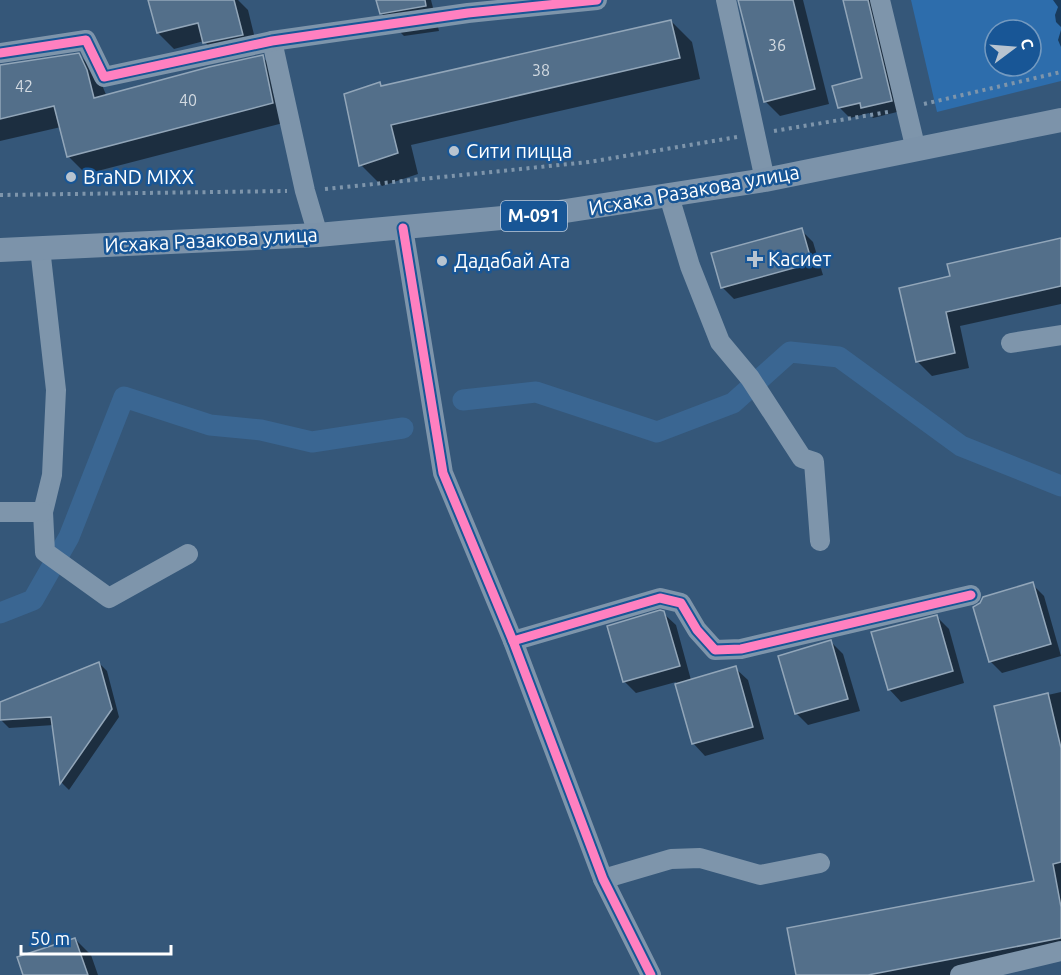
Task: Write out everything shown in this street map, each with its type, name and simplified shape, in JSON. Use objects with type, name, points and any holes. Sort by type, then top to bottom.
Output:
[{"type":"main road","name":"Исхака Разакова улица","points":[[0,250],[318,235],[546,214],[765,180],[1061,120]]},
{"type":"street","points":[[726,0],[765,180]]},
{"type":"street","points":[[880,0],[916,150]]},
{"type":"street","points":[[0,53],[86,40],[104,77],[272,41],[466,7],[589,1]]},
{"type":"street","points":[[272,41],[305,191],[318,235]]},
{"type":"street","points":[[669,196],[690,266],[720,342],[754,386],[802,458],[814,462],[820,541]]},
{"type":"street","points":[[403,228],[442,473],[513,641],[603,879],[651,975]]},
{"type":"street","points":[[40,248],[56,390],[52,475],[43,512],[45,552],[109,598],[188,554]]},
{"type":"street","points":[[1011,343],[1061,335]]},
{"type":"street","points":[[0,512],[43,512]]},
{"type":"street","points":[[513,641],[660,598],[681,603],[697,630],[715,650],[741,649],[971,595]]},
{"type":"street","points":[[603,879],[671,859],[700,858],[760,875],[820,863]]},
{"type":"street","points":[[960,975],[1061,951]]},
{"type":"path","points":[[0,195],[305,191],[589,162],[906,109],[1061,72]]},
{"type":"shaded area","points":[[911,0],[1061,0],[1061,81],[937,112]]},
{"type":"building","points":[[148,0],[234,0],[243,35],[203,43],[198,23],[157,33]]},
{"type":"building","points":[[376,0],[425,0],[426,6],[380,14]]},
{"type":"building","points":[[738,0],[793,0],[815,89],[764,102]]},
{"type":"building","points":[[843,0],[868,0],[892,101],[861,108],[860,103],[838,108],[832,86],[862,78]]},
{"type":"building","points":[[671,20],[680,58],[391,125],[398,153],[359,166],[344,94],[380,82],[381,86]]},
{"type":"building","points":[[79,53],[87,70],[94,98],[263,55],[273,103],[67,157],[54,106],[0,119],[0,65]]},
{"type":"building","points":[[802,228],[812,263],[721,288],[711,253]]},
{"type":"building","points":[[1061,238],[1061,286],[946,312],[955,353],[916,362],[899,288],[950,276],[947,264]]},
{"type":"building","points":[[1033,582],[1051,644],[989,662],[973,607],[980,603],[983,597]]},
{"type":"building","points":[[660,610],[664,611],[680,666],[623,682],[607,626]]},
{"type":"building","points":[[937,615],[953,671],[888,690],[871,632]]},
{"type":"building","points":[[831,640],[848,699],[795,714],[778,656]]},
{"type":"building","points":[[99,662],[112,709],[60,784],[51,717],[0,720],[0,702]]},
{"type":"building","points":[[736,666],[753,727],[692,744],[675,684]]},
{"type":"building","points":[[1048,693],[1061,748],[1061,862],[1053,864],[1061,907],[1061,938],[868,975],[796,975],[787,928],[1034,881],[994,706]]},
{"type":"building","points":[[75,938],[88,975],[23,975],[17,957]]},
{"type":"waterway","points":[[463,400],[536,392],[657,432],[733,403],[790,352],[839,357],[961,446],[1061,486]]},
{"type":"waterway","points":[[0,613],[33,600],[69,537],[124,397],[210,425],[261,430],[312,442],[403,428]]},
{"type":"cycle path","points":[[0,53],[86,40],[104,77],[272,41],[468,13],[597,0]]},
{"type":"cycle path","points":[[403,228],[443,473],[513,641],[603,879],[651,975]]},
{"type":"cycle path","points":[[513,641],[660,598],[681,603],[697,630],[715,650],[741,649],[971,595]]},
{"type":"place","name":"Сити пицца","points":[[454,151]]},
{"type":"place","name":"BraND MIXX","points":[[71,177]]},
{"type":"place","name":"Касиет","points":[[755,259]]},
{"type":"place","name":"Дадабай Ата","points":[[442,261]]}]
